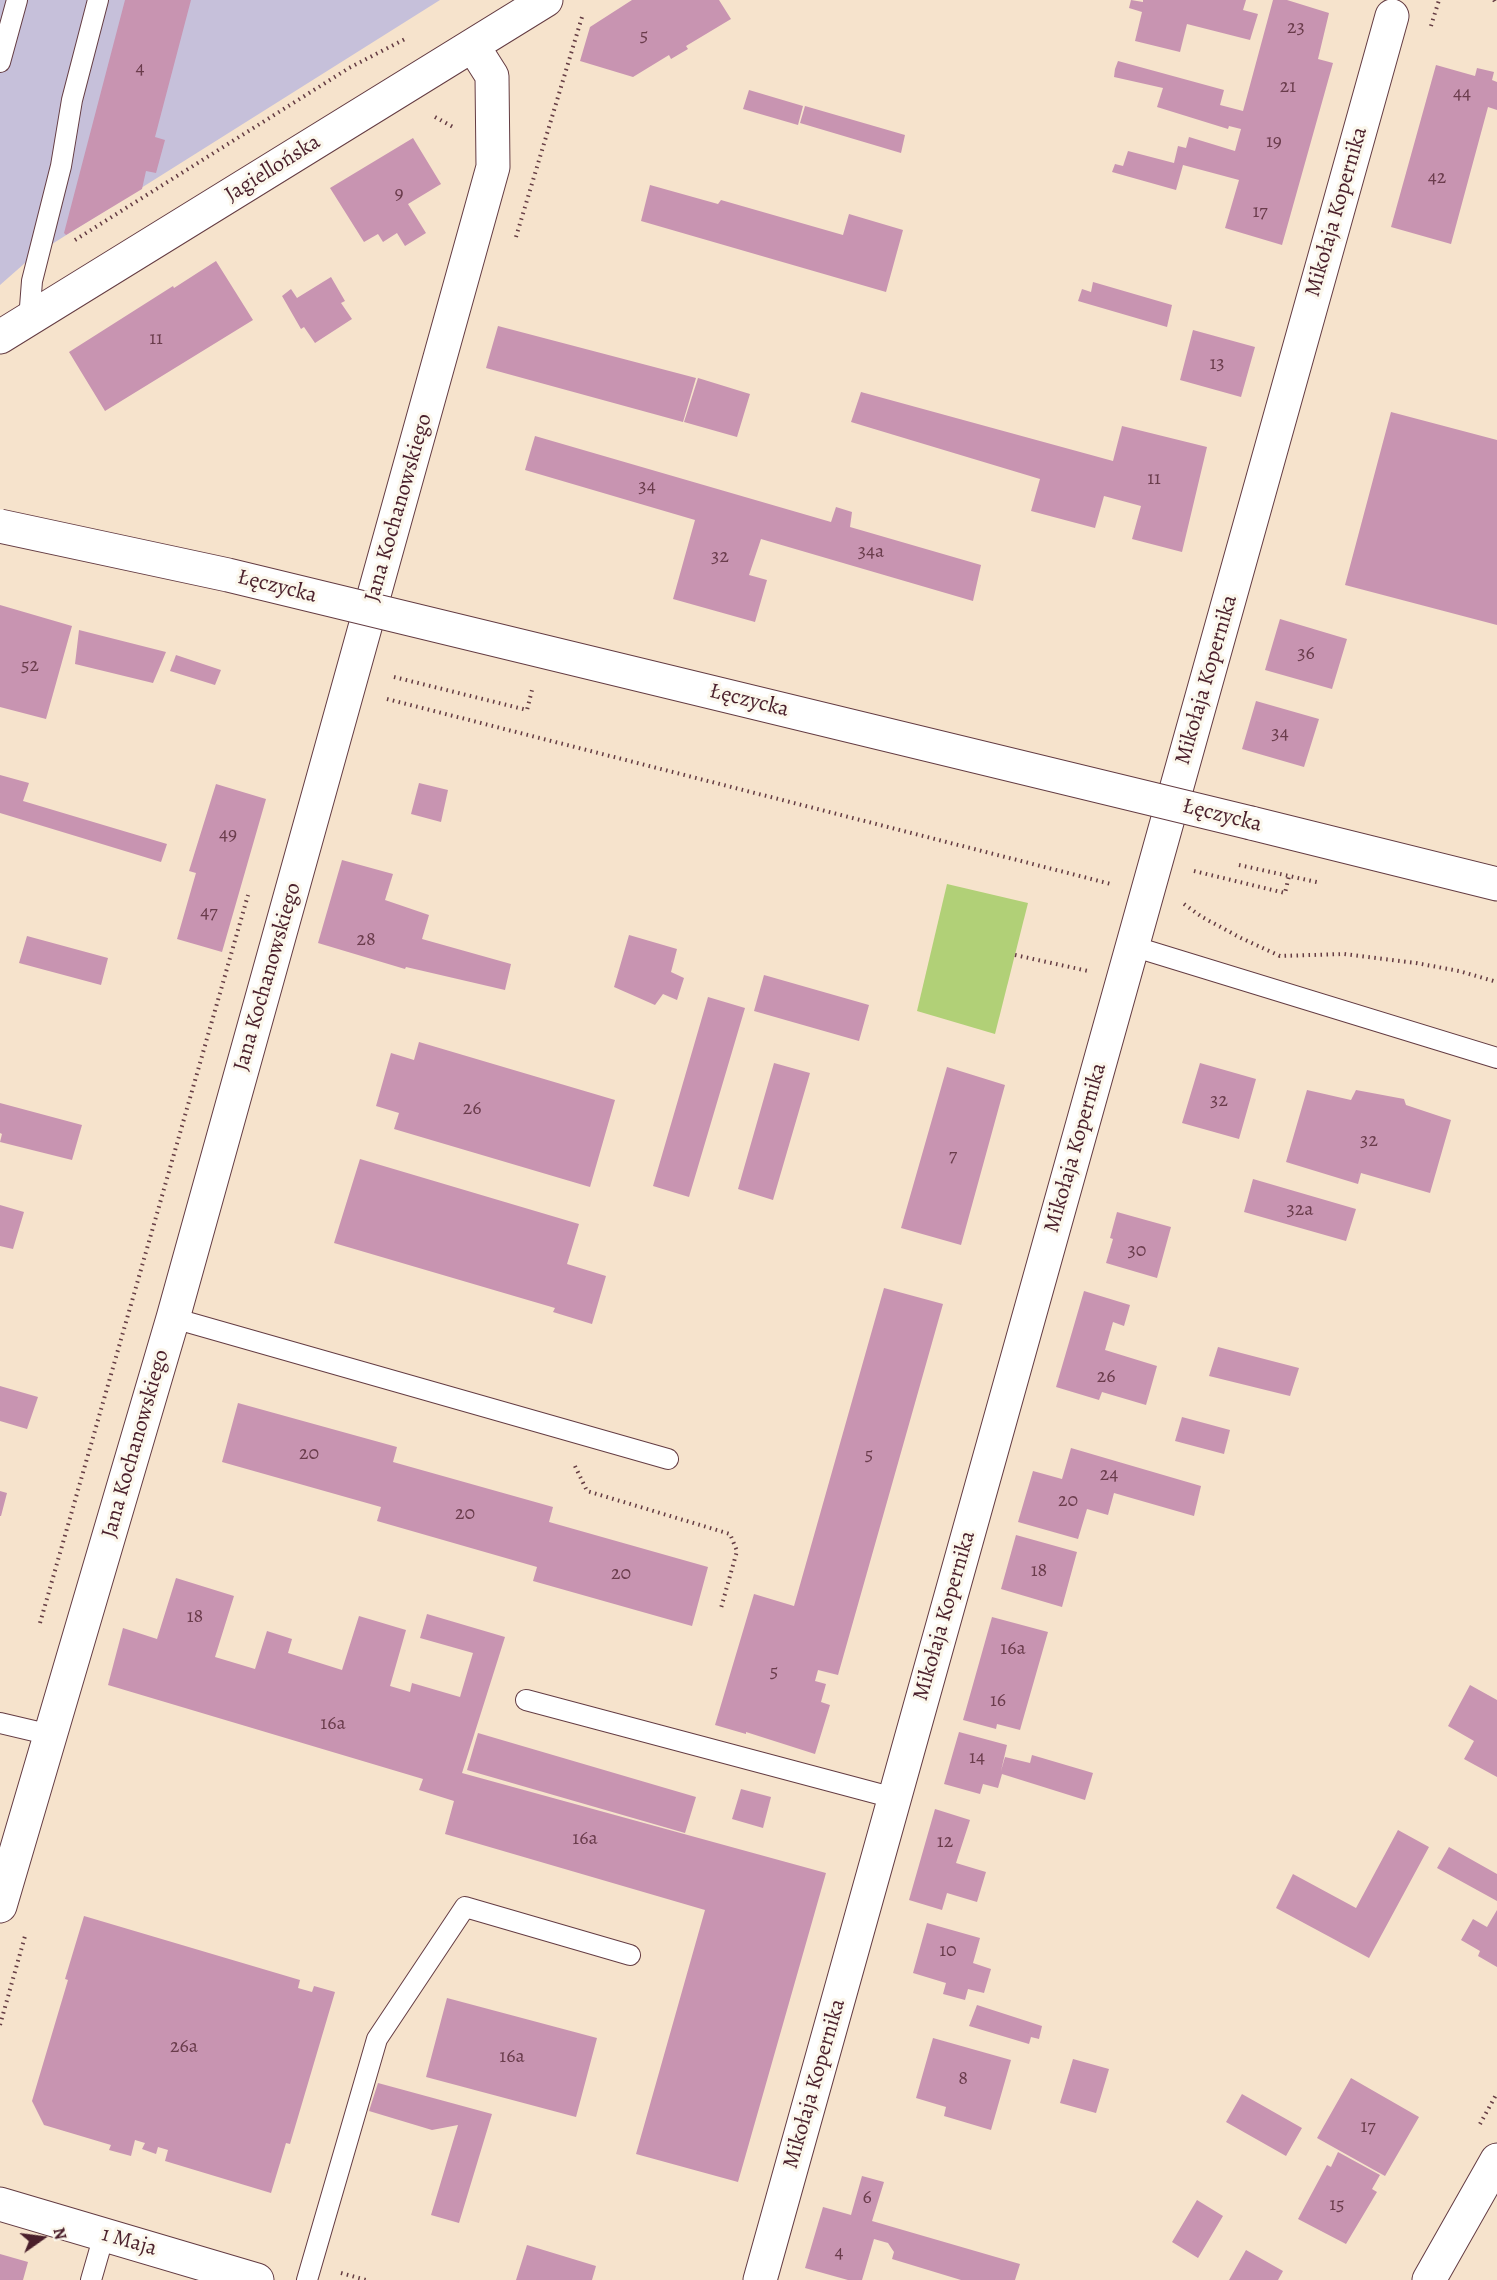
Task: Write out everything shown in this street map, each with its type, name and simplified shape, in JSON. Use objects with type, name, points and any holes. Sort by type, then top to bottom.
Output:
[{"type":"street","name":"Jagiellońska","points":[[0,338],[546,0]]},
{"type":"street","name":"Mikołaja Kopernika","points":[[760,2280],[1132,946],[1400,5]]},
{"type":"street","name":"Jana Kochanowskiego","points":[[0,1906],[173,1318],[494,167],[492,76],[472,46]]},
{"type":"street","name":"Łęczycka","points":[[0,526],[228,575],[1497,884]]},
{"type":"street","points":[[1429,2280],[1497,2160]]},
{"type":"street","name":"1 Maja","points":[[0,2204],[104,2235],[215,2274],[258,2280]]},
{"type":"lane","points":[[0,62],[17,0]]},
{"type":"lane","points":[[29,320],[32,281],[61,166],[72,100],[98,0]]},
{"type":"lane","points":[[1132,946],[1497,1058]]},
{"type":"lane","points":[[173,1318],[668,1459]]},
{"type":"lane","points":[[526,1700],[894,1798]]},
{"type":"lane","points":[[0,1723],[51,1735]]},
{"type":"lane","points":[[307,2280],[377,2039],[465,1907],[630,1955]]},
{"type":"lane","points":[[91,2280],[104,2235]]},
{"type":"path","points":[[1494,0],[1497,5]]},
{"type":"path","points":[[515,240],[584,11]]},
{"type":"path","points":[[36,264],[349,68],[417,32]]},
{"type":"path","points":[[435,117],[460,131]]},
{"type":"path","points":[[397,666],[394,677],[527,710],[532,690]]},
{"type":"path","points":[[387,699],[1120,887]]},
{"type":"path","points":[[1194,871],[1285,893],[1288,876]]},
{"type":"path","points":[[40,1624],[249,891]]},
{"type":"path","points":[[1184,904],[1240,938],[1280,956],[1354,955],[1449,969],[1497,982]]},
{"type":"path","points":[[1015,955],[1096,972]]},
{"type":"path","points":[[571,1460],[586,1491],[730,1534],[737,1551],[721,1608]]},
{"type":"shaded area","points":[[0,0],[440,0],[33,256],[0,285]]},
{"type":"green space","points":[[947,884],[1028,903],[995,1034],[917,1011]]},
{"type":"building","points":[[125,0],[191,0],[155,137],[165,140],[156,173],[146,171],[142,189],[66,235],[64,233]]},
{"type":"building","points":[[632,0],[719,0],[731,19],[686,46],[688,49],[671,59],[669,55],[633,77],[580,61],[590,27]]},
{"type":"building","points":[[1131,0],[1143,2],[1143,0],[1246,0],[1243,10],[1258,14],[1250,40],[1187,24],[1180,52],[1135,41],[1142,12],[1129,8]]},
{"type":"building","points":[[1273,0],[1287,0],[1329,13],[1318,59],[1333,63],[1282,245],[1225,228],[1239,180],[1183,165],[1176,190],[1112,172],[1115,164],[1123,166],[1128,151],[1174,163],[1178,146],[1186,148],[1189,137],[1235,151],[1241,129],[1229,126],[1228,129],[1157,107],[1163,88],[1114,77],[1115,69],[1118,61],[1224,90],[1220,105],[1243,111]]},
{"type":"building","points":[[1436,65],[1475,76],[1477,68],[1494,72],[1492,80],[1497,82],[1497,110],[1488,107],[1451,244],[1391,227]]},
{"type":"building","points":[[749,90],[803,106],[798,125],[743,109]]},
{"type":"building","points":[[805,106],[905,135],[901,153],[800,123]]},
{"type":"building","points":[[413,138],[441,184],[408,204],[426,233],[405,246],[397,233],[383,242],[378,234],[364,242],[330,188]]},
{"type":"building","points":[[650,185],[718,204],[721,200],[843,235],[849,214],[903,230],[886,292],[641,221]]},
{"type":"building","points":[[216,261],[253,320],[105,411],[69,352]]},
{"type":"building","points":[[331,277],[345,301],[341,303],[352,319],[315,343],[304,327],[301,329],[282,296],[291,289],[297,298]]},
{"type":"building","points":[[1093,282],[1172,305],[1167,327],[1078,301],[1082,289],[1091,292]]},
{"type":"building","points":[[498,326],[696,378],[683,422],[486,368]]},
{"type":"building","points":[[1193,330],[1255,347],[1241,397],[1180,380]]},
{"type":"building","points":[[698,378],[750,394],[737,437],[684,422]]},
{"type":"building","points":[[861,392],[1113,461],[1122,426],[1207,447],[1182,552],[1132,539],[1141,506],[1104,496],[1095,528],[1031,511],[1040,479],[851,422]]},
{"type":"building","points":[[1391,412],[1497,440],[1497,625],[1345,585]]},
{"type":"building","points":[[535,436],[831,522],[836,507],[852,512],[850,527],[981,565],[973,601],[761,539],[749,575],[767,580],[755,622],[673,599],[695,520],[525,470]]},
{"type":"building","points":[[0,605],[72,626],[46,719],[0,707]]},
{"type":"building","points":[[1280,619],[1347,639],[1332,689],[1265,670]]},
{"type":"building","points":[[79,630],[166,652],[153,683],[75,664]]},
{"type":"building","points":[[176,655],[221,670],[215,685],[170,671]]},
{"type":"building","points":[[1256,701],[1319,719],[1304,767],[1242,749]]},
{"type":"building","points":[[0,775],[29,783],[23,801],[167,844],[161,862],[0,813]]},
{"type":"building","points":[[419,783],[448,790],[441,822],[411,814]]},
{"type":"building","points":[[216,784],[266,799],[222,952],[177,939],[196,873],[189,871]]},
{"type":"building","points":[[342,860],[393,874],[385,900],[429,915],[422,939],[511,964],[505,990],[406,967],[405,969],[318,943]]},
{"type":"building","points":[[629,935],[677,949],[671,972],[684,978],[677,1000],[663,994],[655,1005],[614,987]]},
{"type":"building","points":[[27,936],[108,958],[101,985],[19,963]]},
{"type":"building","points":[[764,975],[869,1005],[859,1041],[754,1011]]},
{"type":"building","points":[[708,997],[745,1008],[689,1197],[653,1186]]},
{"type":"building","points":[[419,1042],[615,1100],[590,1187],[394,1129],[399,1113],[376,1106],[391,1053],[414,1060]]},
{"type":"building","points":[[774,1063],[810,1073],[773,1200],[738,1189]]},
{"type":"building","points":[[1200,1063],[1256,1079],[1239,1139],[1182,1123]]},
{"type":"building","points":[[947,1067],[1005,1085],[961,1245],[901,1228]]},
{"type":"building","points":[[1307,1090],[1351,1100],[1356,1090],[1404,1099],[1406,1105],[1451,1120],[1430,1193],[1361,1173],[1358,1184],[1286,1162]]},
{"type":"building","points":[[0,1103],[82,1125],[72,1160],[0,1142],[2,1134],[0,1133]]},
{"type":"building","points":[[360,1159],[579,1224],[567,1264],[606,1276],[592,1324],[553,1312],[555,1308],[334,1243]]},
{"type":"building","points":[[1253,1179],[1356,1209],[1346,1241],[1244,1212]]},
{"type":"building","points":[[0,1205],[24,1212],[13,1249],[0,1246]]},
{"type":"building","points":[[1117,1212],[1171,1227],[1157,1278],[1106,1263]]},
{"type":"building","points":[[884,1288],[943,1304],[838,1675],[818,1670],[815,1681],[826,1684],[821,1702],[830,1705],[815,1754],[746,1732],[746,1734],[715,1725],[754,1594],[794,1606]]},
{"type":"building","points":[[1084,1291],[1130,1305],[1124,1326],[1113,1322],[1105,1350],[1157,1366],[1146,1405],[1102,1392],[1099,1400],[1056,1387]]},
{"type":"building","points":[[1218,1347],[1299,1368],[1290,1396],[1209,1376]]},
{"type":"building","points":[[0,1386],[38,1397],[27,1429],[0,1421]]},
{"type":"building","points":[[238,1403],[397,1447],[393,1462],[553,1507],[549,1522],[708,1567],[692,1626],[533,1581],[537,1567],[377,1521],[381,1507],[222,1462]]},
{"type":"building","points":[[1182,1417],[1230,1430],[1224,1454],[1175,1441]]},
{"type":"building","points":[[1071,1448],[1201,1486],[1194,1516],[1114,1493],[1108,1515],[1087,1509],[1078,1539],[1018,1522],[1033,1471],[1062,1479]]},
{"type":"building","points":[[0,1491],[7,1493],[1,1516],[0,1516]]},
{"type":"building","points":[[1016,1535],[1077,1552],[1062,1607],[1001,1589]]},
{"type":"building","points":[[176,1578],[234,1596],[215,1657],[255,1669],[267,1631],[292,1639],[288,1653],[342,1670],[359,1616],[406,1630],[390,1686],[410,1692],[412,1683],[460,1697],[473,1653],[420,1638],[427,1614],[505,1637],[462,1773],[826,1873],[738,2182],[636,2154],[705,1910],[445,1834],[454,1801],[419,1790],[423,1779],[108,1685],[123,1628],[157,1639]]},
{"type":"building","points":[[992,1617],[1048,1632],[1020,1730],[997,1724],[996,1729],[963,1720]]},
{"type":"building","points":[[1470,1685],[1497,1700],[1497,1777],[1464,1759],[1474,1741],[1448,1726]]},
{"type":"building","points":[[959,1732],[1007,1745],[1001,1771],[1005,1757],[1030,1763],[1032,1755],[1093,1773],[1085,1800],[1002,1774],[998,1788],[983,1784],[980,1794],[944,1784]]},
{"type":"building","points":[[478,1733],[696,1797],[685,1833],[467,1770]]},
{"type":"building","points":[[741,1789],[771,1797],[763,1828],[732,1819]]},
{"type":"building","points":[[935,1809],[970,1820],[956,1863],[986,1872],[977,1902],[947,1893],[942,1910],[909,1900]]},
{"type":"building","points":[[1398,1830],[1429,1847],[1369,1958],[1276,1908],[1293,1874],[1356,1908]]},
{"type":"building","points":[[1449,1847],[1497,1874],[1497,1901],[1437,1868]]},
{"type":"building","points":[[1497,1910],[1497,1967],[1478,1956],[1480,1951],[1461,1940],[1473,1919],[1487,1927]]},
{"type":"building","points":[[84,1916],[300,1980],[298,1988],[312,1992],[314,1986],[335,1992],[290,2144],[286,2143],[271,2193],[165,2161],[168,2150],[158,2147],[156,2154],[142,2149],[145,2143],[135,2140],[131,2156],[109,2150],[111,2145],[44,2125],[32,2101],[68,1980],[65,1979]]},
{"type":"building","points":[[927,1923],[980,1938],[973,1963],[991,1969],[984,1993],[968,1989],[965,2000],[943,1994],[946,1983],[913,1973]]},
{"type":"building","points":[[447,1998],[597,2038],[576,2117],[426,2077]]},
{"type":"building","points":[[977,2005],[1042,2026],[1039,2039],[1031,2037],[1029,2044],[969,2026]]},
{"type":"building","points":[[933,2038],[1011,2060],[991,2130],[944,2116],[946,2107],[916,2098]]},
{"type":"building","points":[[1073,2059],[1109,2069],[1096,2113],[1060,2103]]},
{"type":"building","points":[[1351,2078],[1419,2117],[1385,2176],[1317,2138]]},
{"type":"building","points":[[378,2083],[492,2114],[459,2223],[431,2215],[458,2125],[432,2130],[369,2111]]},
{"type":"building","points":[[1242,2094],[1302,2128],[1286,2156],[1226,2122]]},
{"type":"building","points":[[1338,2152],[1380,2175],[1372,2189],[1377,2192],[1346,2244],[1298,2219],[1327,2165],[1331,2167]]},
{"type":"building","points":[[862,2176],[884,2182],[872,2221],[1020,2264],[1015,2280],[961,2280],[892,2259],[894,2252],[888,2243],[874,2239],[862,2280],[848,2280],[805,2268],[823,2207],[851,2215]]},
{"type":"building","points":[[1197,2200],[1223,2216],[1198,2258],[1172,2242]]},
{"type":"building","points":[[527,2245],[596,2266],[592,2280],[516,2280]]},
{"type":"building","points":[[1246,2250],[1283,2271],[1278,2280],[1229,2280]]},
{"type":"building","points":[[0,2254],[28,2262],[23,2280],[0,2280]]}]
